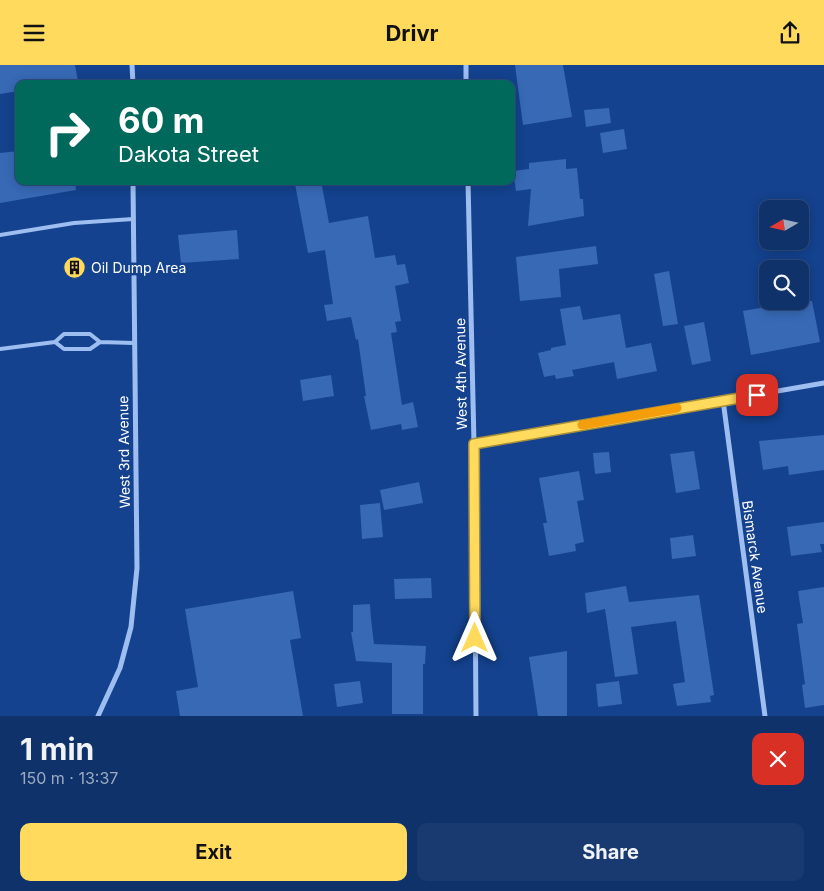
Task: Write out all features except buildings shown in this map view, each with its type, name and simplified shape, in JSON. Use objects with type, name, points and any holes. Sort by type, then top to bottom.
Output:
[{"type":"street","points":[[132,65],[132,80]]},
{"type":"street","points":[[466,65],[466,80]]},
{"type":"street","name":"West 3rd Avenue","points":[[98,716],[120,668],[129,635],[137,568],[133,185]]},
{"type":"street","name":"West 4th Avenue","points":[[468,185],[474,444],[476,716]]},
{"type":"street","points":[[474,444],[824,383]]},
{"type":"street","name":"Bismarck Avenue","points":[[723,400],[765,716]]},
{"type":"lane","points":[[0,235],[74,223],[133,219]]},
{"type":"lane","points":[[0,349],[55,342],[64,334],[90,335],[100,342],[134,343]]},
{"type":"lane","points":[[55,342],[64,349],[90,349],[100,342]]},
{"type":"slow traffic","points":[[582,425],[677,408]]},
{"type":"place","name":"Oil Dump Area","points":[[75,268]]},
{"type":"route","points":[[475,638],[474,444],[757,395]]}]
